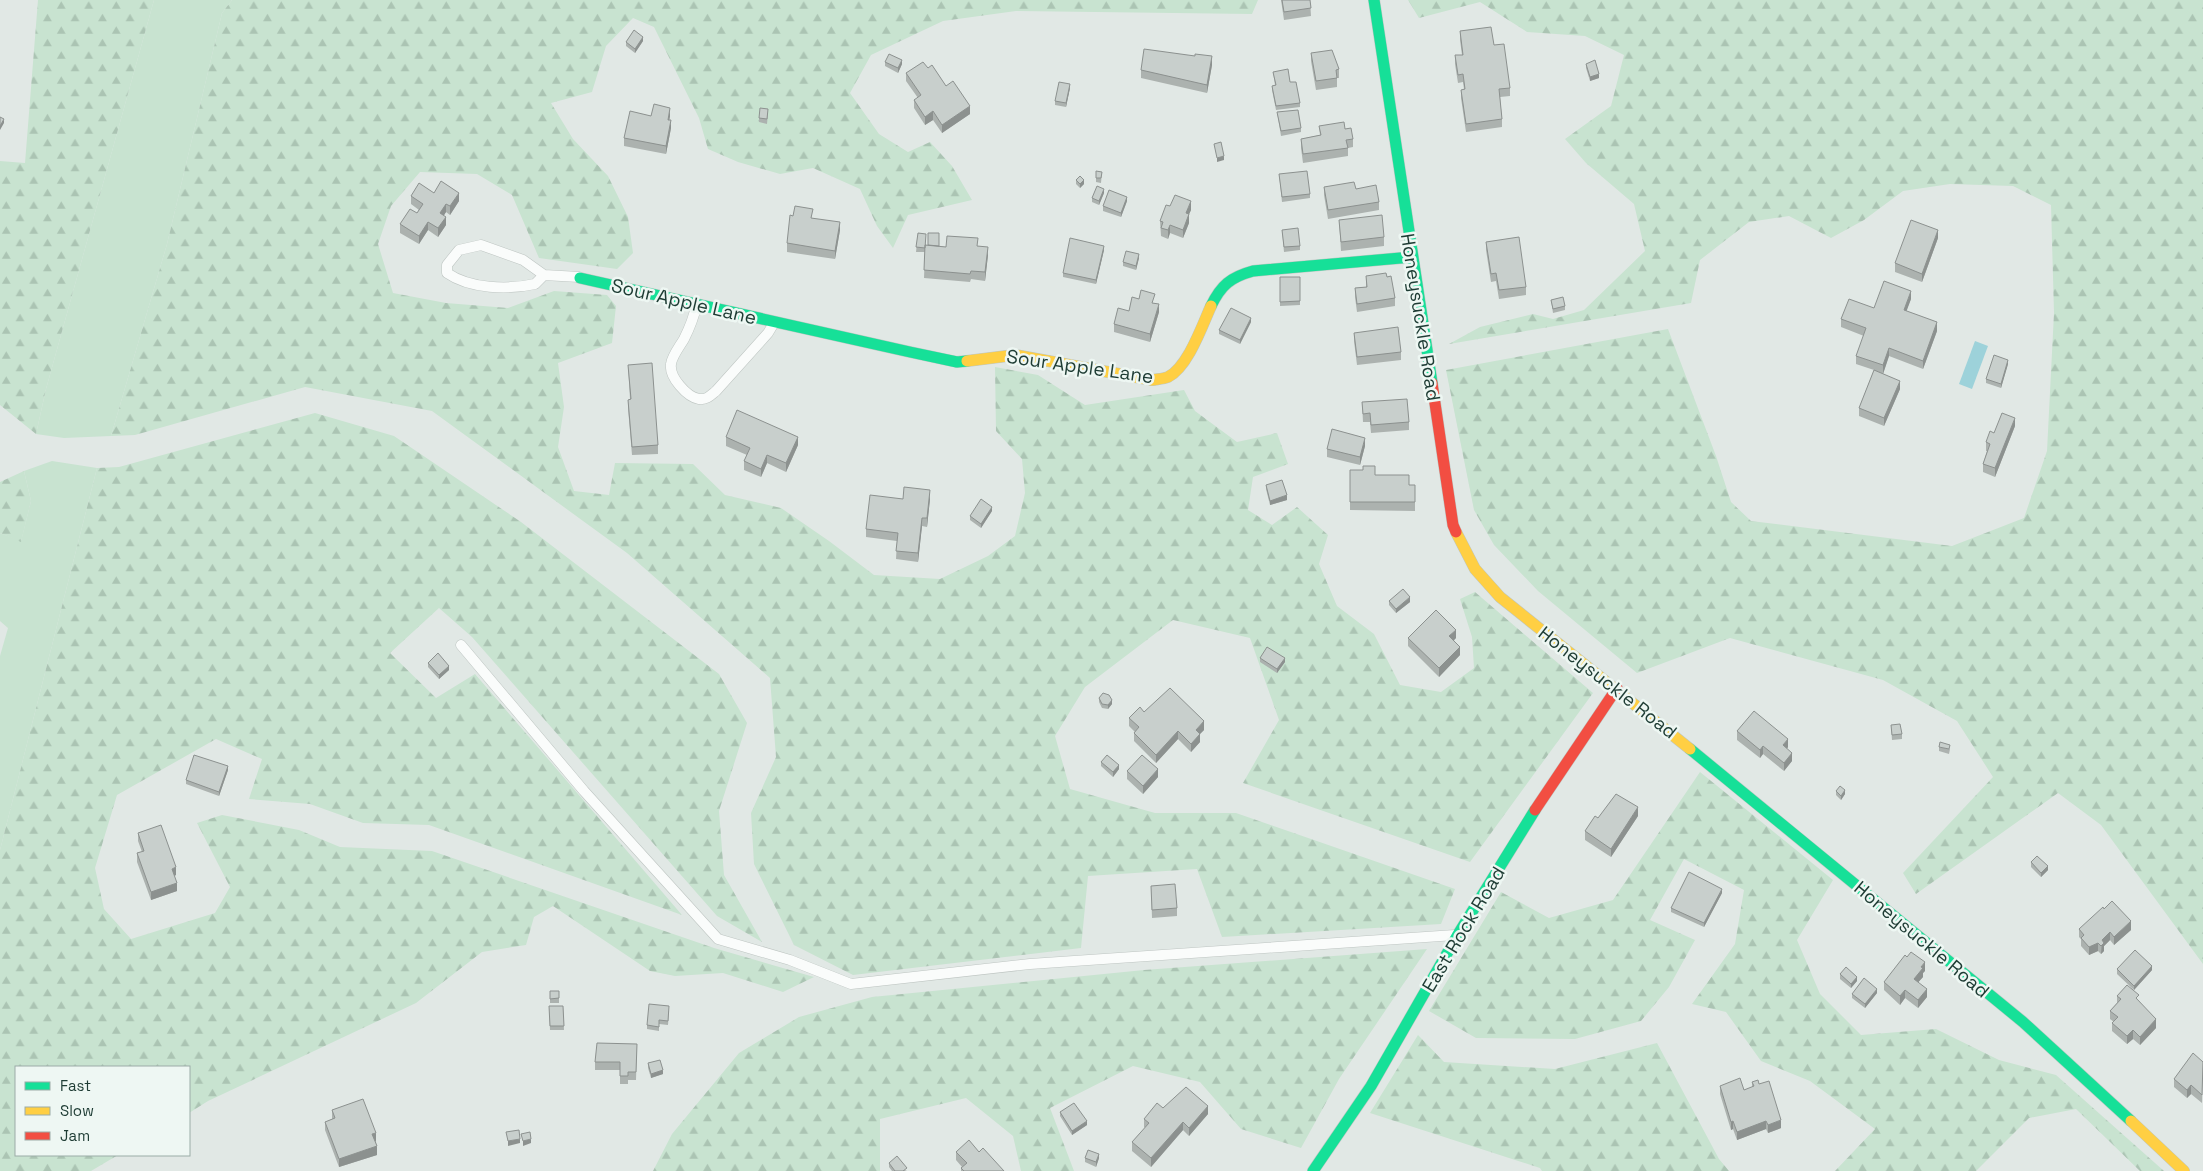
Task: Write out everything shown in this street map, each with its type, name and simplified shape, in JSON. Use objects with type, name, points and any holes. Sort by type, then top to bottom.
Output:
[{"type":"street","name":"Honeysuckle Road","points":[[1374,0],[1453,525],[1475,569],[1500,597],[1617,688],[2022,1022],[2105,1096],[2184,1171]]},
{"type":"street","name":"Sour Apple Lane","points":[[580,278],[697,303],[870,345],[957,362],[969,362],[997,354],[1015,355],[1152,380],[1167,377],[1185,362],[1218,291],[1237,275],[1253,271],[1412,257]]},
{"type":"street","name":"East Rock Road","points":[[1313,1171],[1360,1103],[1458,935],[1567,762],[1617,688]]},
{"type":"lane","points":[[544,275],[534,284],[499,287],[457,280],[448,273],[447,265],[459,250],[481,245],[523,260],[544,275],[580,278]]},
{"type":"lane","points":[[697,303],[685,338],[671,363],[672,373],[677,381],[687,392],[698,399],[709,398],[716,391],[768,333],[774,322]]},
{"type":"lane","points":[[461,645],[584,791],[718,939],[790,960],[850,984],[1040,963],[1458,935]]},
{"type":"green space","points":[[38,0],[154,0],[46,389],[36,434],[0,405],[0,161],[25,163]]},
{"type":"green space","points":[[154,0],[232,0],[222,13],[167,244],[111,436],[64,438],[36,434],[46,389]]},
{"type":"green space","points":[[232,0],[1258,0],[1252,14],[1016,11],[943,21],[871,55],[850,93],[879,134],[908,152],[930,142],[952,166],[972,200],[908,215],[893,248],[877,226],[860,189],[813,168],[780,174],[738,162],[708,149],[699,118],[654,27],[633,18],[606,46],[592,92],[551,103],[573,139],[608,176],[628,217],[633,253],[617,269],[539,258],[512,195],[477,174],[420,172],[391,206],[378,244],[393,293],[446,303],[508,308],[554,291],[607,295],[616,306],[612,343],[558,363],[564,407],[558,447],[574,491],[609,495],[615,463],[693,464],[725,495],[781,508],[874,575],[940,579],[988,556],[1015,536],[1025,493],[1022,459],[996,431],[995,367],[1038,375],[1085,405],[1184,390],[1195,411],[1237,442],[1277,433],[1288,464],[1253,477],[1248,510],[1272,525],[1297,507],[1328,535],[1319,564],[1337,606],[1374,634],[1400,685],[1441,692],[1474,668],[1472,637],[1460,599],[1475,592],[1593,693],[1470,862],[1243,783],[1279,720],[1250,638],[1173,620],[1085,687],[1055,736],[1070,789],[1155,813],[1236,813],[1455,889],[1441,924],[1222,937],[1197,869],[1088,876],[1081,948],[853,975],[794,945],[754,864],[751,813],[776,757],[770,678],[627,553],[432,411],[305,387],[135,435],[111,436],[167,244],[222,13]]},
{"type":"green space","points":[[1408,0],[2203,0],[2203,964],[2101,825],[2058,793],[1916,894],[1903,873],[1993,777],[1957,721],[1883,680],[1730,638],[1637,673],[1538,591],[1494,545],[1474,510],[1446,370],[1668,329],[1716,456],[1731,502],[1751,521],[1952,546],[2024,518],[2047,451],[2054,313],[2051,205],[2013,186],[1950,184],[1903,191],[1864,220],[1831,238],[1789,216],[1749,222],[1700,260],[1691,303],[1449,344],[1480,327],[1533,314],[1553,319],[1584,310],[1645,251],[1634,204],[1586,163],[1565,139],[1611,106],[1624,55],[1585,36],[1527,32],[1480,2],[1419,18]]},
{"type":"green space","points":[[315,413],[394,436],[521,522],[719,674],[747,723],[719,811],[724,875],[762,942],[717,916],[472,637],[439,608],[390,653],[436,698],[475,674],[682,915],[429,825],[363,823],[310,804],[249,799],[262,759],[216,739],[117,795],[95,868],[104,909],[131,939],[215,913],[230,887],[197,823],[222,815],[299,830],[340,847],[432,851],[714,948],[814,977],[783,992],[723,973],[675,976],[650,971],[553,906],[534,917],[526,945],[482,952],[416,1003],[208,1101],[190,1112],[190,1066],[15,1066],[15,1156],[116,1156],[91,1171],[0,1171],[0,850],[97,468],[119,467]]},
{"type":"green space","points":[[52,461],[97,468],[0,850],[0,656],[8,628],[0,621],[0,533],[21,541],[31,501],[24,471]]},
{"type":"green space","points":[[24,471],[31,501],[21,542],[0,533],[0,482]]},
{"type":"green space","points":[[1700,772],[1833,880],[1797,940],[1820,994],[1861,1035],[1936,1029],[1999,1060],[2056,1075],[2164,1171],[2140,1171],[2076,1109],[2029,1118],[1976,1171],[1835,1171],[1875,1129],[1810,1081],[1761,1061],[1726,1012],[1692,1004],[1735,944],[1744,890],[1684,859],[1650,920],[1695,940],[1669,987],[1641,1021],[1575,1039],[1476,1038],[1429,1011],[1501,892],[1549,918],[1613,900]]},
{"type":"green space","points":[[1427,949],[1339,1079],[1301,1148],[1241,1129],[1200,1082],[1133,1066],[1050,1108],[1074,1171],[1021,1171],[1013,1136],[966,1098],[880,1119],[880,1171],[653,1171],[672,1134],[739,1053],[799,1017],[872,997],[1144,970]]},
{"type":"green space","points":[[1418,1035],[1444,1062],[1555,1069],[1657,1043],[1719,1159],[1729,1171],[1542,1171],[1540,1168],[1370,1113]]},
{"type":"water","points":[[1975,341],[1988,346],[1972,389],[1959,384]]},
{"type":"building","points":[[1282,0],[1310,0],[1311,8],[1284,12]]},
{"type":"building","points":[[1491,27],[1494,45],[1504,44],[1510,88],[1499,89],[1502,119],[1466,124],[1461,90],[1465,89],[1463,74],[1458,75],[1455,55],[1463,55],[1460,31]]},
{"type":"building","points":[[634,30],[643,37],[635,49],[626,42]]},
{"type":"building","points":[[1144,49],[1195,56],[1195,54],[1212,56],[1207,85],[1141,70]]},
{"type":"building","points":[[1332,50],[1339,69],[1336,70],[1337,78],[1316,81],[1311,53]]},
{"type":"building","points":[[889,54],[902,60],[898,68],[885,62]]},
{"type":"building","points":[[1595,60],[1599,74],[1590,77],[1586,64]]},
{"type":"building","points":[[923,62],[928,68],[932,65],[946,86],[953,81],[970,106],[942,125],[933,111],[925,117],[914,100],[921,95],[906,73]]},
{"type":"building","points":[[1288,69],[1290,82],[1296,82],[1300,103],[1276,106],[1272,86],[1276,85],[1273,72]]},
{"type":"building","points":[[1059,82],[1070,84],[1066,103],[1055,101]]},
{"type":"building","points":[[654,104],[670,108],[668,120],[671,120],[666,146],[624,138],[630,111],[651,116]]},
{"type":"building","points":[[760,108],[768,109],[767,119],[759,118]]},
{"type":"building","points":[[1298,110],[1301,128],[1281,131],[1277,112]]},
{"type":"building","points":[[0,117],[4,119],[0,126]]},
{"type":"building","points":[[1344,122],[1345,129],[1351,128],[1353,139],[1346,140],[1348,148],[1303,154],[1301,139],[1321,135],[1319,126]]},
{"type":"building","points":[[1221,142],[1224,156],[1217,158],[1214,144]]},
{"type":"building","points":[[1096,171],[1102,172],[1101,178],[1096,178]]},
{"type":"building","points":[[1307,171],[1310,194],[1282,197],[1279,174]]},
{"type":"building","points":[[1080,176],[1084,180],[1080,184],[1076,180]]},
{"type":"building","points":[[441,181],[459,193],[450,206],[446,204],[440,213],[446,217],[438,228],[428,222],[419,236],[400,224],[410,209],[417,213],[423,204],[411,196],[419,183],[434,193]]},
{"type":"building","points":[[1354,182],[1356,189],[1376,185],[1379,202],[1328,210],[1324,187]]},
{"type":"building","points":[[1097,186],[1104,189],[1099,201],[1092,198]]},
{"type":"building","points":[[1109,190],[1127,197],[1121,213],[1103,206]]},
{"type":"building","points":[[1175,195],[1191,201],[1186,213],[1189,214],[1183,230],[1170,225],[1168,230],[1161,228],[1163,222],[1160,221],[1166,205],[1170,206]]},
{"type":"building","points":[[795,206],[813,209],[811,218],[840,222],[835,251],[787,243],[790,215],[793,216]]},
{"type":"building","points":[[1382,215],[1384,237],[1341,242],[1339,220]]},
{"type":"building","points":[[1911,220],[1938,230],[1922,274],[1895,263]]},
{"type":"building","points":[[1298,228],[1300,246],[1284,247],[1282,230]]},
{"type":"building","points":[[918,233],[926,234],[925,248],[916,247]]},
{"type":"building","points":[[928,233],[939,233],[939,246],[928,245]]},
{"type":"building","points":[[947,236],[978,238],[977,246],[988,247],[985,272],[971,271],[970,274],[924,270],[925,245],[946,247]]},
{"type":"building","points":[[1519,237],[1526,287],[1499,290],[1496,273],[1491,274],[1486,242]]},
{"type":"building","points":[[1070,238],[1104,246],[1096,280],[1063,273]]},
{"type":"building","points":[[1126,251],[1139,254],[1136,266],[1123,262]]},
{"type":"building","points":[[1386,273],[1387,277],[1391,276],[1395,298],[1357,304],[1355,288],[1367,287],[1366,276]]},
{"type":"building","points":[[1280,277],[1300,277],[1300,301],[1280,302]]},
{"type":"building","points":[[1884,281],[1911,291],[1904,310],[1937,322],[1923,361],[1889,348],[1883,365],[1856,356],[1866,328],[1841,319],[1849,299],[1874,308]]},
{"type":"building","points":[[1141,290],[1155,294],[1152,303],[1159,304],[1150,334],[1114,324],[1118,308],[1129,311],[1132,297],[1139,299]]},
{"type":"building","points":[[1563,297],[1565,306],[1553,309],[1551,300]]},
{"type":"building","points":[[1231,308],[1251,318],[1240,340],[1219,330]]},
{"type":"building","points":[[1398,327],[1401,352],[1357,357],[1354,333]]},
{"type":"building","points":[[1994,355],[2008,360],[2001,384],[1986,379]]},
{"type":"building","points":[[652,363],[658,445],[632,447],[628,400],[631,399],[628,365]]},
{"type":"building","points":[[1874,370],[1900,381],[1884,418],[1859,408]]},
{"type":"building","points":[[1407,399],[1409,422],[1371,425],[1370,413],[1363,414],[1362,402]]},
{"type":"building","points":[[737,410],[798,437],[786,463],[767,455],[761,469],[744,461],[750,448],[726,437]]},
{"type":"building","points":[[2002,413],[2015,418],[1995,468],[1983,464],[1990,444],[1986,442],[1990,431],[1994,433]]},
{"type":"building","points":[[1332,429],[1365,438],[1360,457],[1327,449]]},
{"type":"building","points":[[1363,466],[1375,466],[1375,475],[1409,475],[1409,485],[1415,485],[1415,502],[1350,502],[1350,470],[1363,470]]},
{"type":"building","points":[[1282,480],[1287,495],[1270,501],[1266,485]]},
{"type":"building","points":[[904,487],[930,490],[927,518],[922,518],[918,553],[896,551],[898,533],[866,529],[870,495],[903,499]]},
{"type":"building","points":[[981,499],[992,507],[981,524],[970,516]]},
{"type":"building","points":[[1403,589],[1410,597],[1396,609],[1389,601]]},
{"type":"building","points":[[1436,610],[1456,630],[1449,636],[1460,647],[1439,668],[1408,638]]},
{"type":"building","points":[[1267,647],[1285,658],[1277,669],[1260,658]]},
{"type":"building","points":[[438,653],[449,666],[439,675],[428,663]]},
{"type":"building","points":[[1170,688],[1204,721],[1196,730],[1200,734],[1191,744],[1178,731],[1156,755],[1134,733],[1139,727],[1129,718],[1140,707],[1144,712]]},
{"type":"building","points":[[1103,693],[1109,695],[1112,700],[1108,705],[1102,704],[1099,698]]},
{"type":"building","points":[[1754,711],[1788,739],[1783,745],[1792,753],[1784,763],[1763,746],[1760,750],[1737,731]]},
{"type":"building","points":[[1900,724],[1902,734],[1892,735],[1891,725]]},
{"type":"building","points":[[1940,742],[1950,745],[1949,749],[1939,747]]},
{"type":"building","points":[[194,755],[228,766],[219,792],[186,780]]},
{"type":"building","points":[[1107,755],[1119,765],[1113,772],[1101,762]]},
{"type":"building","points":[[1142,755],[1158,769],[1143,786],[1127,771]]},
{"type":"building","points":[[1840,786],[1845,790],[1841,796],[1836,791]]},
{"type":"building","points":[[1616,794],[1638,807],[1611,849],[1585,831],[1595,816],[1598,818]]},
{"type":"building","points":[[161,825],[176,867],[172,869],[177,883],[151,892],[137,853],[144,851],[138,833]]},
{"type":"building","points":[[2037,856],[2048,866],[2041,873],[2031,862]]},
{"type":"building","points":[[1689,872],[1722,889],[1704,923],[1671,908]]},
{"type":"building","points":[[1175,884],[1177,908],[1152,910],[1151,886]]},
{"type":"building","points":[[2112,901],[2131,921],[2114,937],[2110,932],[2102,940],[2104,943],[2101,946],[2098,943],[2089,947],[2081,938],[2084,935],[2079,929]]},
{"type":"building","points":[[2135,950],[2152,966],[2134,986],[2117,969]]},
{"type":"building","points":[[1911,952],[1925,962],[1921,967],[1923,968],[1914,979],[1927,989],[1918,1000],[1905,990],[1900,996],[1884,982],[1905,955],[1907,957]]},
{"type":"building","points":[[1846,967],[1857,977],[1851,984],[1840,974]]},
{"type":"building","points":[[1864,978],[1877,989],[1865,1004],[1852,994]]},
{"type":"building","points":[[2127,985],[2139,995],[2136,998],[2156,1019],[2140,1037],[2133,1030],[2127,1036],[2112,1023],[2118,1017],[2110,1011],[2121,999],[2117,996]]},
{"type":"building","points":[[550,991],[559,991],[559,998],[550,999]]},
{"type":"building","points":[[649,1004],[669,1006],[668,1021],[659,1020],[659,1027],[647,1025]]},
{"type":"building","points":[[549,1006],[563,1006],[564,1026],[550,1026]]},
{"type":"building","points":[[597,1043],[637,1044],[636,1072],[628,1072],[628,1076],[620,1076],[620,1062],[595,1062]]},
{"type":"building","points":[[2193,1053],[2203,1062],[2202,1095],[2191,1085],[2187,1090],[2174,1079]]},
{"type":"building","points":[[660,1060],[663,1070],[651,1074],[648,1063]]},
{"type":"building","points":[[1740,1078],[1744,1090],[1754,1086],[1752,1082],[1758,1080],[1759,1084],[1769,1081],[1781,1120],[1768,1125],[1766,1121],[1737,1132],[1733,1121],[1731,1122],[1720,1086]]},
{"type":"building","points":[[1186,1087],[1208,1106],[1189,1128],[1183,1122],[1151,1158],[1132,1142],[1149,1123],[1144,1119],[1157,1103],[1163,1108]]},
{"type":"building","points":[[363,1099],[376,1133],[372,1134],[377,1146],[339,1159],[325,1122],[335,1118],[332,1110]]},
{"type":"building","points":[[1074,1103],[1087,1121],[1072,1131],[1060,1112]]},
{"type":"building","points":[[519,1130],[520,1139],[508,1141],[506,1132]]},
{"type":"building","points":[[530,1132],[531,1139],[523,1141],[521,1134]]},
{"type":"building","points":[[969,1140],[979,1152],[983,1148],[1004,1171],[964,1171],[961,1168],[967,1163],[956,1152]]},
{"type":"building","points":[[1088,1150],[1099,1154],[1096,1162],[1085,1158]]},
{"type":"building","points":[[897,1156],[907,1168],[903,1171],[895,1171],[889,1163]]},
{"type":"traffic: fast","points":[[1374,0],[1432,383]]},
{"type":"traffic: fast","points":[[1211,306],[1227,283],[1253,271],[1412,257]]},
{"type":"traffic: fast","points":[[580,278],[910,352],[957,362],[967,361]]},
{"type":"traffic: fast","points":[[1690,749],[2023,1022],[2131,1121]]},
{"type":"traffic: fast","points":[[1313,1171],[1371,1086],[1457,936],[1535,810]]},
{"type":"traffic: slow","points":[[967,361],[1015,355],[1152,380],[1164,378],[1175,372],[1188,355],[1211,306]]},
{"type":"traffic: slow","points":[[1456,532],[1475,569],[1500,597],[1690,749]]},
{"type":"traffic: slow","points":[[2131,1121],[2184,1171]]},
{"type":"traffic: jam","points":[[1432,383],[1453,525],[1456,532]]},
{"type":"traffic: jam","points":[[1535,810],[1617,688]]}]
